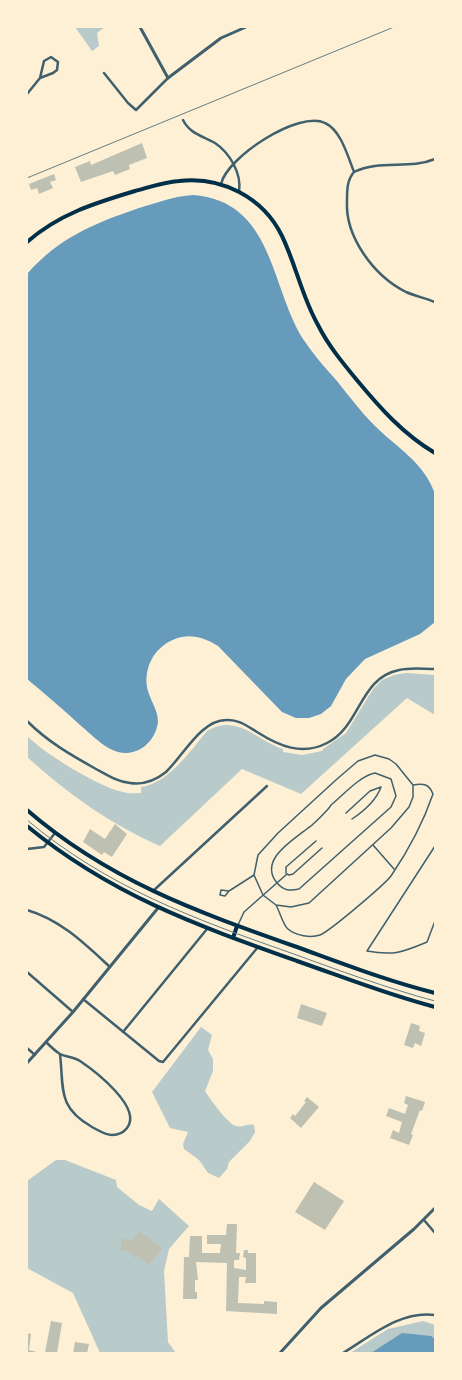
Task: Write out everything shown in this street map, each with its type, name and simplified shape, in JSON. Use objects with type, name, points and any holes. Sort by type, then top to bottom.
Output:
[{"type":"main road","points":[[27,242],[49,225],[73,212],[154,186],[191,180],[221,184],[239,192],[262,208],[278,230],[311,312],[336,354],[392,421],[416,441],[435,453]]},
{"type":"main road","points":[[27,810],[55,832],[102,864],[152,892],[196,911],[237,926],[376,975],[435,993]]},
{"type":"main road","points":[[27,826],[48,843],[105,881],[158,908],[207,929],[435,1007]]},
{"type":"main road","points":[[234,938],[237,926]]},
{"type":"street","points":[[140,27],[168,78]]},
{"type":"street","points":[[104,73],[128,103],[136,110],[168,78],[221,38],[246,27]]},
{"type":"street","points":[[27,94],[40,78],[44,61],[51,57],[54,58],[58,62],[57,70],[54,74],[40,78]]},
{"type":"street","points":[[183,120],[192,131],[218,145],[233,164],[240,179],[239,192]]},
{"type":"street","points":[[221,184],[223,177],[233,164],[263,140],[299,123],[315,120],[325,123],[332,129],[344,148],[354,172]]},
{"type":"street","points":[[435,159],[419,164],[382,165],[354,172],[348,183],[347,211],[349,224],[360,247],[377,269],[395,285],[411,294],[435,302]]},
{"type":"street","points":[[27,721],[46,739],[66,752],[118,780],[137,784],[149,782],[165,773],[206,727],[223,720],[238,721],[275,743],[288,748],[308,749],[324,745],[334,740],[346,728],[366,693],[378,679],[400,669],[435,669]]},
{"type":"street","points":[[152,892],[267,786]]},
{"type":"street","points":[[27,849],[41,848],[48,843],[55,832]]},
{"type":"street","points":[[27,1063],[73,1012],[158,908]]},
{"type":"street","points":[[27,910],[41,915],[69,930],[110,967]]},
{"type":"street","points":[[123,1032],[207,929]]},
{"type":"street","points":[[83,999],[159,1062],[164,1061],[258,947]]},
{"type":"street","points":[[27,972],[73,1012]]},
{"type":"street","points":[[46,1042],[60,1054],[78,1060],[90,1068],[101,1077],[125,1103],[131,1113],[131,1122],[123,1132],[115,1135],[108,1135],[86,1123],[72,1112],[66,1104],[60,1054]]},
{"type":"street","points":[[27,1048],[35,1055]]},
{"type":"street","points":[[280,1353],[321,1308],[424,1220],[435,1208]]},
{"type":"street","points":[[424,1220],[435,1233]]},
{"type":"street","points":[[343,1353],[404,1317],[418,1314],[435,1315]]},
{"type":"lane","points":[[276,905],[291,907],[309,903],[402,818],[413,797],[413,785],[402,770],[389,759],[375,755],[358,761],[336,778],[262,849],[255,862],[254,875],[263,895],[276,905],[287,929],[306,936],[320,935],[332,929],[390,877],[416,832],[433,794],[430,788],[426,785],[413,785]]},
{"type":"lane","points":[[369,774],[382,774],[391,779],[396,796],[391,807],[299,889],[291,891],[285,890],[277,882],[271,867],[272,860],[282,850],[308,828],[314,826],[320,816],[329,810],[331,806],[369,774]]},
{"type":"lane","points":[[346,813],[370,791],[381,787],[378,796],[372,803],[352,819]]},
{"type":"lane","points":[[287,874],[286,867],[316,841]]},
{"type":"lane","points":[[373,845],[394,869]]},
{"type":"lane","points":[[435,846],[367,951],[387,955],[406,951],[427,942],[435,921]]},
{"type":"lane","points":[[237,926],[244,912],[277,882],[287,874],[293,874],[322,848]]},
{"type":"lane","points":[[229,890],[254,875]]},
{"type":"shaded area","points":[[75,27],[105,27],[97,33],[99,46],[92,51]]},
{"type":"shaded area","points":[[406,673],[435,675],[435,715],[407,698],[301,794],[242,769],[160,846],[124,828],[90,807],[42,771],[27,757],[27,736],[46,752],[100,784],[125,793],[141,793],[141,787],[151,784],[170,773],[207,731],[218,726],[237,726],[283,749],[283,752],[302,755],[322,751],[346,733],[373,689],[382,680],[394,675]]},
{"type":"shaded area","points":[[201,1027],[212,1035],[208,1050],[213,1059],[213,1071],[205,1091],[228,1121],[236,1126],[254,1125],[255,1132],[250,1141],[229,1162],[227,1169],[219,1178],[208,1173],[199,1160],[184,1149],[183,1144],[188,1132],[170,1128],[152,1092]]},
{"type":"shaded area","points":[[56,1160],[65,1160],[116,1180],[117,1187],[139,1205],[152,1211],[159,1199],[189,1226],[169,1249],[164,1271],[168,1342],[176,1353],[100,1353],[73,1293],[27,1268],[27,1181]]},
{"type":"shaded area","points":[[423,1321],[435,1325],[435,1353],[350,1353],[388,1329]]},
{"type":"water","points":[[193,195],[219,201],[239,212],[254,229],[266,249],[292,318],[307,345],[364,415],[417,464],[430,483],[435,494],[435,622],[420,634],[365,659],[346,679],[331,706],[321,714],[309,718],[296,718],[282,712],[218,646],[192,636],[175,639],[167,643],[155,654],[148,669],[147,686],[158,718],[157,729],[154,735],[145,746],[136,751],[127,753],[118,752],[102,744],[27,679],[27,274],[52,250],[78,233],[92,226],[139,208],[172,198]]},
{"type":"water","points":[[402,1333],[431,1336],[435,1339],[435,1353],[371,1353]]},
{"type":"building","points":[[142,143],[147,158],[129,165],[130,169],[115,175],[113,171],[81,182],[75,167],[90,161],[91,165]]},
{"type":"building","points":[[54,174],[56,180],[50,182],[53,188],[39,194],[37,188],[31,190],[29,184]]},
{"type":"building","points":[[115,824],[127,834],[112,857],[104,852],[102,855],[83,842],[90,829],[105,839]]},
{"type":"building","points":[[301,1004],[327,1013],[322,1026],[297,1018]]},
{"type":"building","points":[[411,1023],[420,1026],[419,1031],[425,1033],[421,1046],[415,1043],[413,1048],[404,1045]]},
{"type":"building","points":[[406,1096],[425,1102],[422,1111],[420,1110],[411,1134],[413,1135],[409,1145],[390,1138],[393,1130],[399,1133],[402,1122],[386,1116],[389,1108],[405,1114],[408,1105],[404,1103]]},
{"type":"building","points":[[307,1097],[319,1107],[301,1128],[290,1118],[293,1114],[295,1116],[306,1102],[304,1101]]},
{"type":"building","points":[[314,1182],[344,1201],[325,1230],[295,1212]]},
{"type":"building","points":[[227,1224],[237,1224],[236,1253],[240,1253],[239,1260],[234,1260],[234,1268],[246,1270],[246,1258],[243,1257],[244,1250],[248,1250],[248,1253],[256,1253],[256,1283],[245,1283],[246,1277],[239,1277],[238,1303],[264,1304],[264,1301],[277,1302],[277,1314],[226,1311],[227,1263],[196,1262],[198,1280],[195,1280],[195,1292],[197,1292],[197,1299],[183,1299],[184,1257],[189,1257],[190,1236],[202,1236],[202,1253],[220,1253],[221,1244],[207,1244],[207,1235],[226,1235]]},
{"type":"building","points":[[140,1231],[162,1248],[149,1265],[137,1255],[135,1258],[126,1250],[120,1250],[122,1238],[132,1241]]},
{"type":"building","points":[[51,1321],[62,1323],[57,1353],[45,1353]]},
{"type":"building","points":[[27,1333],[31,1334],[29,1350],[41,1353],[27,1353]]},
{"type":"building","points":[[75,1342],[89,1344],[87,1353],[73,1353]]},
{"type":"tram line","points":[[27,178],[394,27]]},
{"type":"tram line","points":[[27,820],[57,844],[120,883],[186,914],[362,978],[435,1001]]}]
